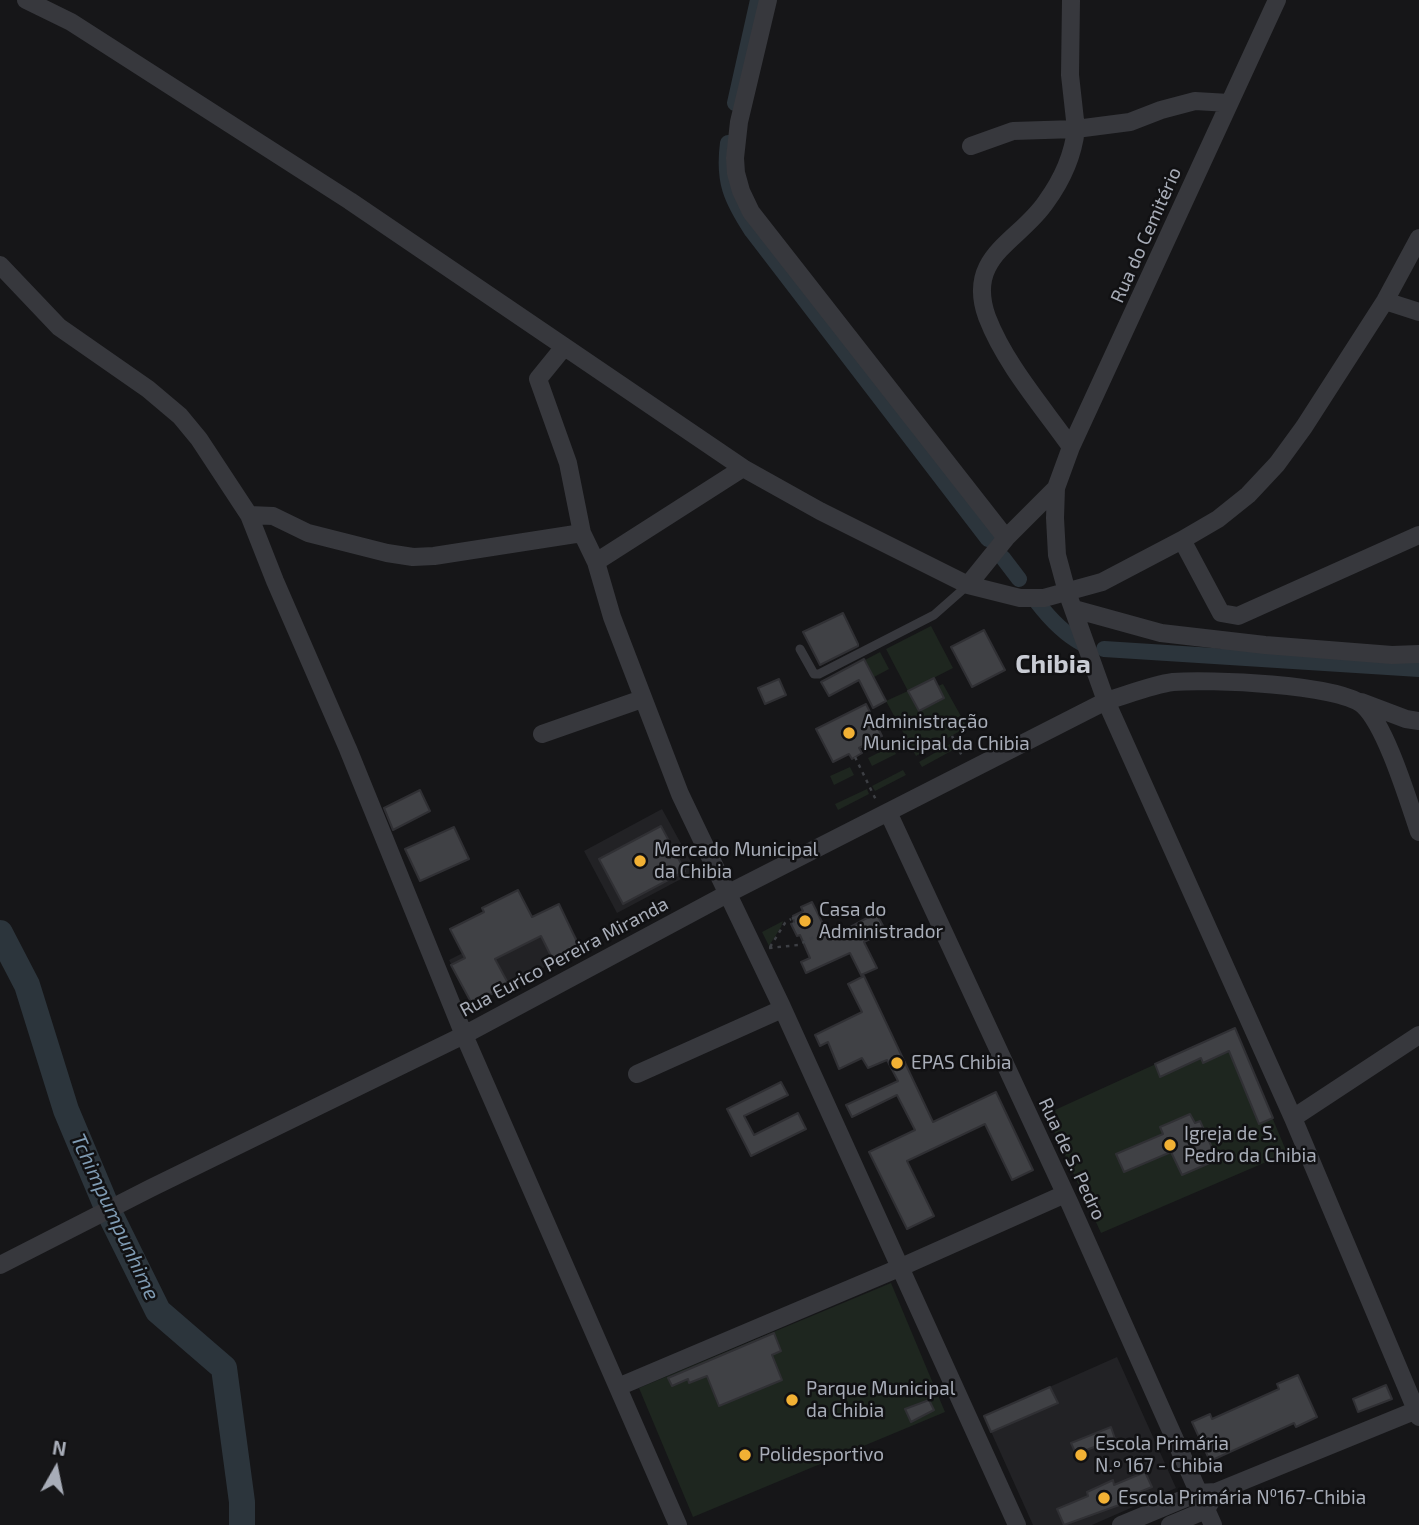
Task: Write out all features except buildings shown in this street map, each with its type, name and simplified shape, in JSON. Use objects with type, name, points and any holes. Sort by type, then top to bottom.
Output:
[{"type":"street","points":[[26,0],[71,22],[350,201],[743,468],[820,511],[968,585],[1020,598],[1071,600],[1161,634],[1265,645],[1419,654]]},
{"type":"street","points":[[768,0],[739,122],[735,158],[741,191],[751,212],[1006,538]]},
{"type":"street","points":[[1071,0],[1070,75],[1076,129],[1071,156],[1046,203],[991,258],[982,299],[999,344],[1071,447]]},
{"type":"street","name":"Rua do Cemitério","points":[[1056,488],[1071,447],[1277,0]]},
{"type":"street","points":[[971,146],[1013,131],[1076,129],[1130,122],[1161,110],[1195,102],[1229,103]]},
{"type":"street","points":[[1071,600],[1218,519],[1248,495],[1277,464],[1304,427],[1385,301],[1419,238]]},
{"type":"street","points":[[0,265],[59,327],[148,389],[180,416],[249,515],[464,1035],[678,1525]]},
{"type":"street","points":[[1385,301],[1419,312]]},
{"type":"street","points":[[564,347],[538,379],[568,463],[582,533],[596,562],[612,617],[642,698],[687,812],[727,894],[763,951],[782,1009],[1017,1525]]},
{"type":"street","points":[[596,562],[743,468]]},
{"type":"street","points":[[968,585],[1006,538],[1056,488]]},
{"type":"street","points":[[1056,488],[1057,555],[1106,701],[1293,1118],[1418,1412],[1216,1492],[1205,1509],[1171,1525]]},
{"type":"street","points":[[249,515],[273,516],[308,533],[413,557],[582,533]]},
{"type":"street","points":[[1182,540],[1221,613],[1238,616],[1419,535]]},
{"type":"street","name":"Rua Eurico Pereira Miranda","points":[[0,1265],[464,1035],[727,894],[1106,701],[1171,682],[1241,681],[1338,694],[1406,719],[1419,721]]},
{"type":"street","points":[[542,734],[642,698]]},
{"type":"street","points":[[1354,699],[1365,707],[1375,722],[1396,766],[1419,832]]},
{"type":"street","name":"Rua de S. Pedro","points":[[885,813],[1065,1194],[1205,1509]]},
{"type":"street","points":[[637,1074],[782,1009]]},
{"type":"street","points":[[1293,1118],[1419,1035]]},
{"type":"street","points":[[618,1387],[899,1268],[1065,1194]]},
{"type":"street","points":[[1121,1525],[1205,1509]]},
{"type":"lane","points":[[800,649],[810,670],[819,674],[934,615],[968,585]]},
{"type":"path","points":[[952,736],[970,770]]},
{"type":"path","points":[[855,757],[885,813]]},
{"type":"path","points":[[763,951],[785,923],[799,916]]},
{"type":"path","points":[[791,919],[799,933]]},
{"type":"path","points":[[763,951],[798,945],[816,936]]},
{"type":"shaded area","points":[[931,626],[953,668],[908,691],[886,649]]},
{"type":"shaded area","points":[[880,652],[889,669],[874,677],[865,660]]},
{"type":"shaded area","points":[[943,684],[967,727],[916,756],[886,701],[908,691],[919,711],[944,699],[938,686]]},
{"type":"shaded area","points":[[950,744],[953,750],[922,767],[919,762]]},
{"type":"shaded area","points":[[892,746],[896,754],[872,766],[868,758]]},
{"type":"shaded area","points":[[850,767],[854,775],[834,785],[830,776]]},
{"type":"shaded area","points":[[903,770],[906,775],[875,791],[872,786]]},
{"type":"shaded area","points":[[867,789],[869,794],[838,810],[835,804]]},
{"type":"shaded area","name":"Mercado Municipal da Chibia","points":[[662,809],[696,871],[617,913],[584,851]]},
{"type":"shaded area","points":[[559,904],[582,948],[472,1004],[449,960]]},
{"type":"shaded area","points":[[783,921],[781,927],[769,946],[762,932]]},
{"type":"shaded area","points":[[1235,1028],[1287,1153],[1101,1233],[1046,1114]]},
{"type":"shaded area","name":"Parque Municipal da Chibia","points":[[891,1283],[945,1412],[693,1517],[639,1388]]},
{"type":"shaded area","name":"Escola Primária N.º 167 - Chibia","points":[[1117,1357],[1176,1488],[1092,1525],[1033,1525],[984,1416]]},
{"type":"waterway","points":[[735,103],[758,0]]},
{"type":"waterway","points":[[728,143],[730,189],[752,231],[988,539]]},
{"type":"waterway","points":[[1003,558],[1019,579]]},
{"type":"waterway","points":[[1037,602],[1058,626],[1083,644]]},
{"type":"waterway","points":[[1104,649],[1419,669]]},
{"type":"waterway","name":"Tchimpumpunhime","points":[[0,933],[27,985],[66,1110],[108,1210],[158,1311],[224,1368],[242,1502],[242,1525]]},
{"type":"place","name":"Administração Municipal da Chibia","points":[[849,733]]},
{"type":"place","name":"Mercado Municipal da Chibia","points":[[640,861]]},
{"type":"place","name":"Casa do Administrador","points":[[805,921]]},
{"type":"place","name":"EPAS Chibia","points":[[897,1063]]},
{"type":"place","name":"Igreja de S. Pedro da Chibia","points":[[1170,1145]]},
{"type":"place","name":"Parque Municipal da Chibia","points":[[792,1400]]},
{"type":"place","name":"Polidesportivo","points":[[745,1455]]},
{"type":"place","name":"Escola Primária N.º 167 - Chibia","points":[[1081,1455]]},
{"type":"place","name":"Escola Primária N⁰167-Chibia","points":[[1104,1498]]},
{"type":"district","name":"Chibia","points":[[1053,664]]}]
